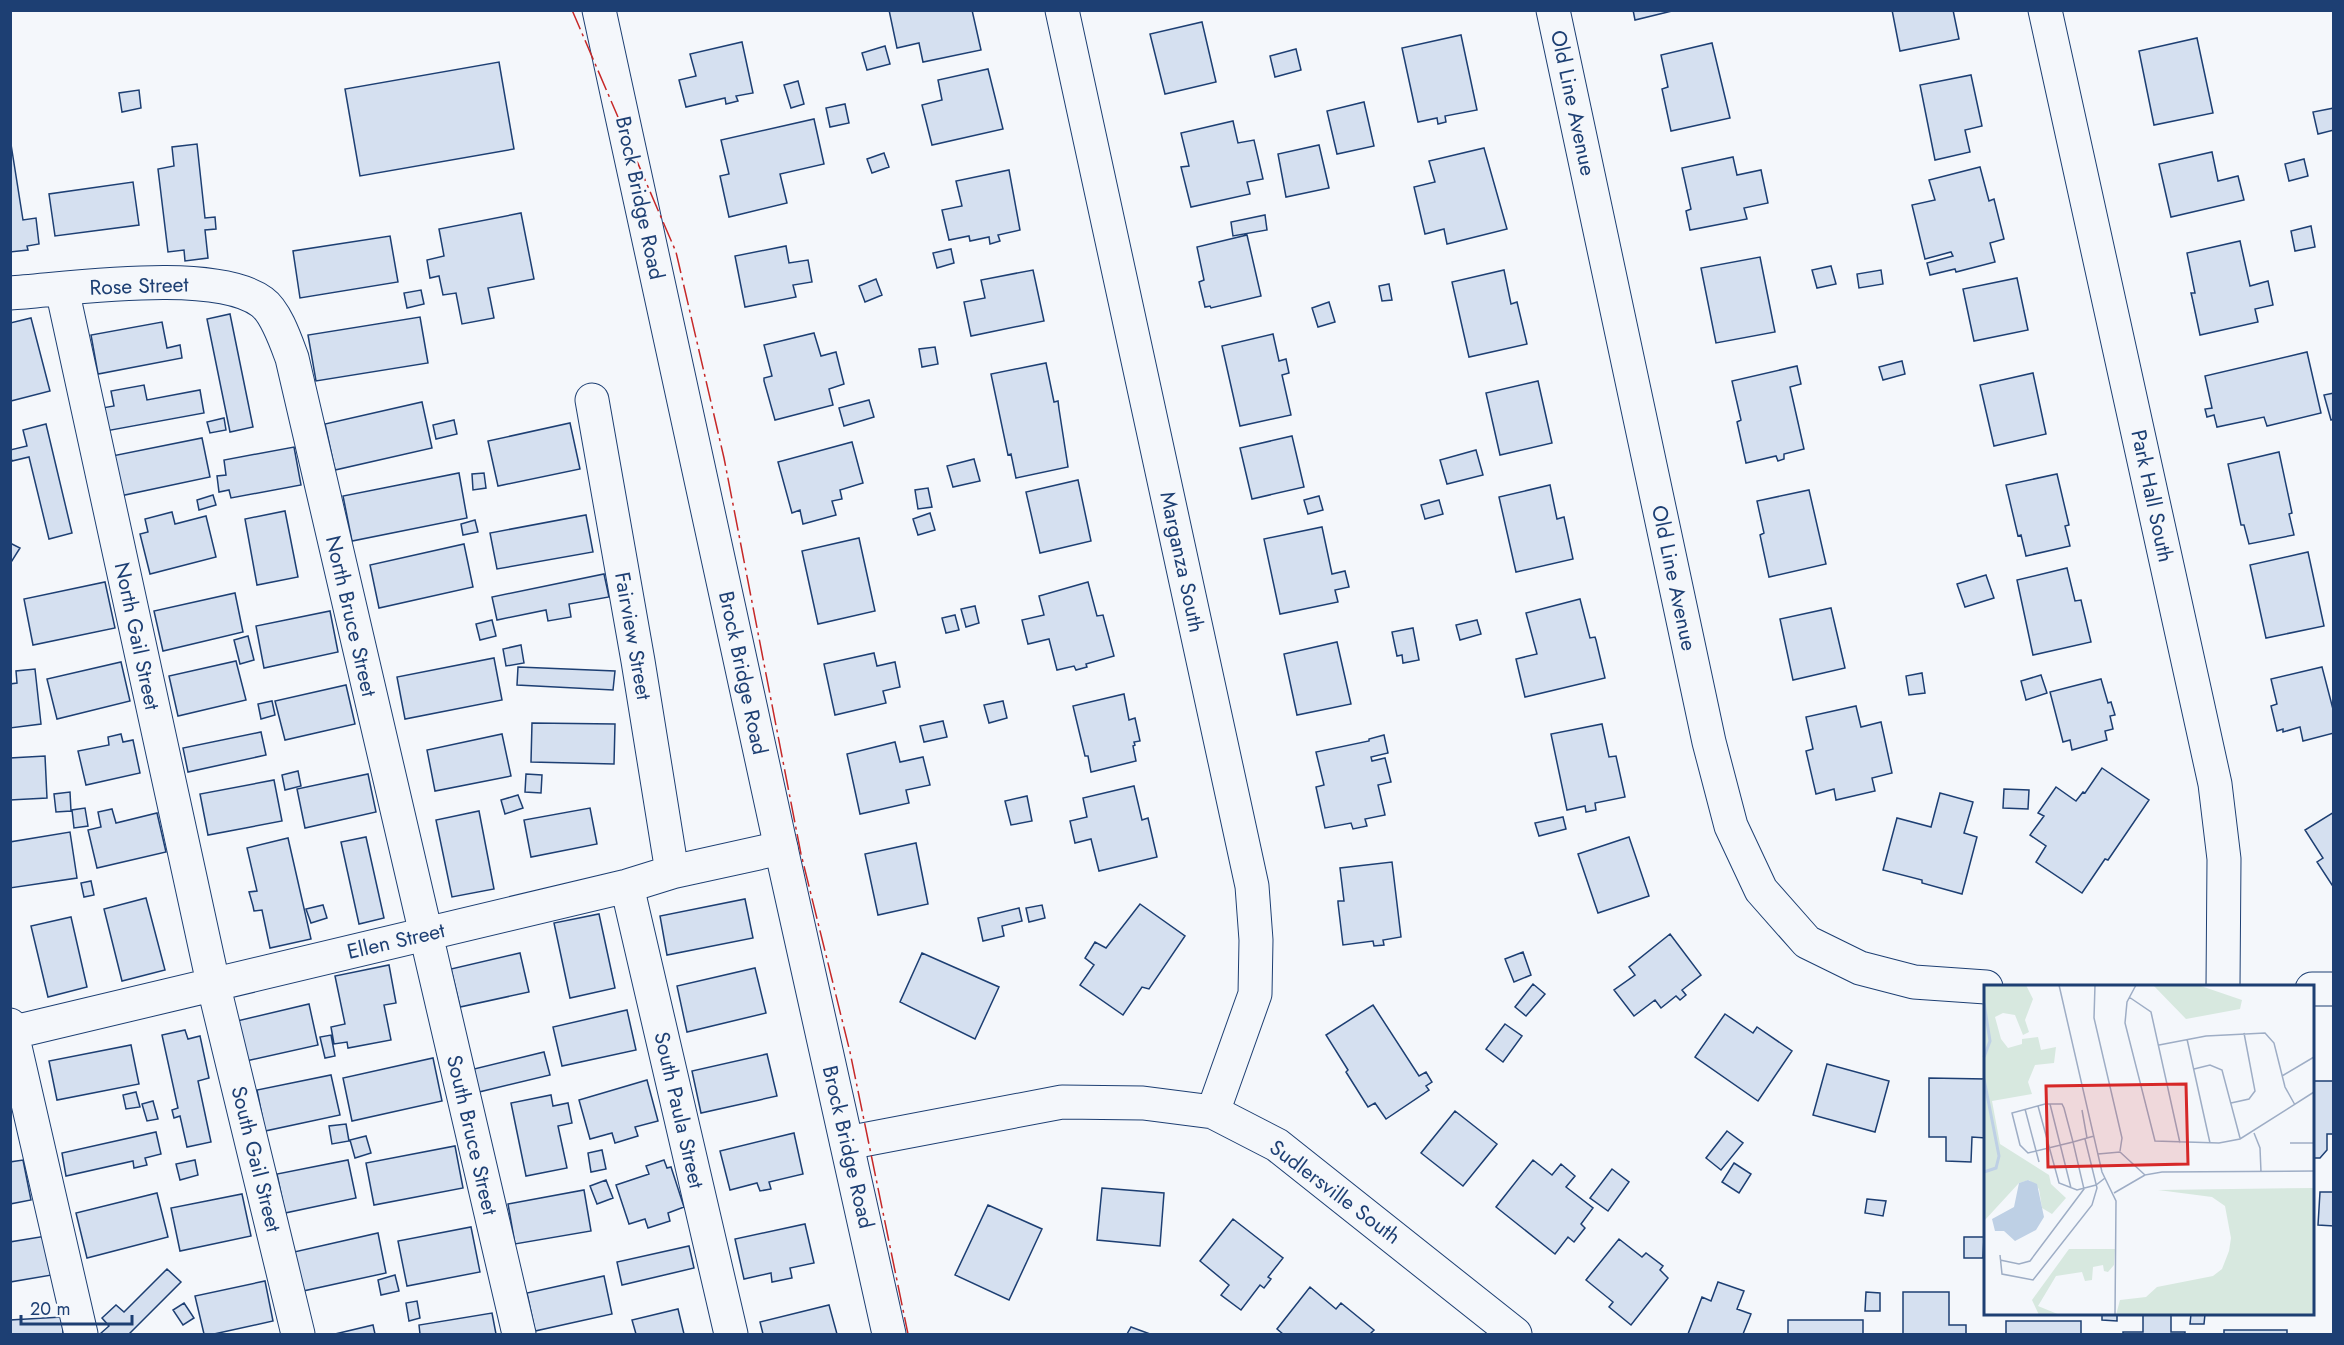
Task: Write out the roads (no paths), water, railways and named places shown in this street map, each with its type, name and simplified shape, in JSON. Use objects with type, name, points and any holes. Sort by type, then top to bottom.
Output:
[{"type":"street","name":"Brock Bridge Road","points":[[599,10],[889,1335]]},
{"type":"street","name":"Marganza South","points":[[1062,10],[1252,886],[1256,940],[1255,994],[1213,1112]]},
{"type":"street","name":"Old Line Avenue","points":[[1553,10],[1709,742],[1731,826],[1761,890],[1808,942],[1860,968],[1914,982],[1984,987]]},
{"type":"street","name":"Park Hall South","points":[[2045,10],[2215,784],[2224,859],[2223,985]]},
{"type":"street","name":"Rose Street","points":[[10,294],[149,283],[192,283],[233,289],[264,303]]},
{"type":"street","name":"North Gail Street","points":[[62,289],[213,984]]},
{"type":"street","name":"North Bruce Street","points":[[264,303],[280,327],[292,358],[425,934]]},
{"type":"street","name":"Fairview Street","points":[[592,400],[672,872]]},
{"type":"street","name":"Ellen Street","points":[[11,1030],[425,934],[627,886],[672,872],[781,848]]},
{"type":"street","name":"South Paula Street","points":[[627,886],[731,1335]]},
{"type":"street","name":"South Bruce Street","points":[[425,934],[519,1335]]},
{"type":"street","name":"South Gail Street","points":[[213,984],[298,1335]]},
{"type":"street","points":[[2314,989],[2334,989]]},
{"type":"street","points":[[11,1030],[81,1335]]},
{"type":"street","name":"Sudlersville South","points":[[847,1143],[1062,1102],[1143,1103],[1213,1112],[1277,1145],[1515,1335]]}]
